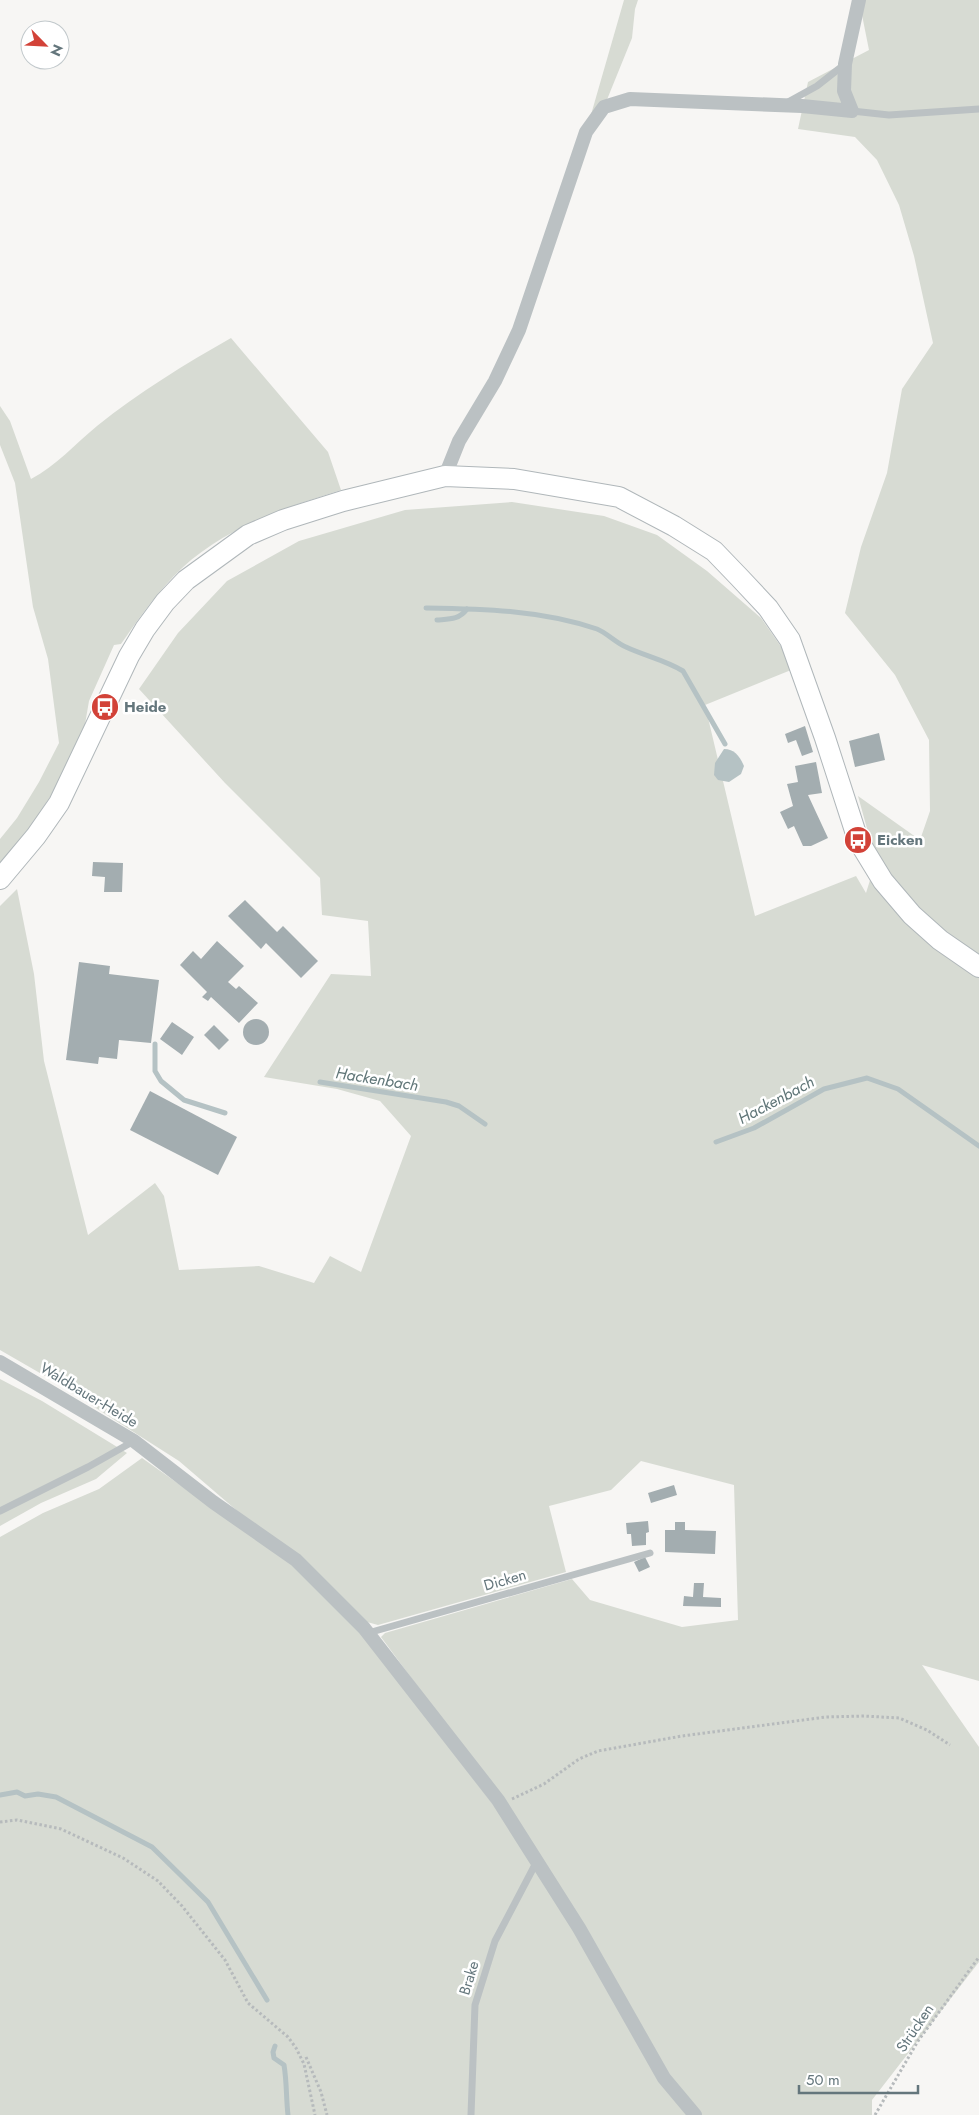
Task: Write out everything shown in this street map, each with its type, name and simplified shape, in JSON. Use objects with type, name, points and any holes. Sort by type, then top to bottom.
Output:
[{"type":"main road","points":[[0,879],[25,851],[59,803],[117,681],[145,628],[165,602],[186,580],[248,535],[283,520],[343,501],[445,476],[514,479],[619,498],[674,526],[714,551],[768,608],[790,640],[825,738],[858,840],[883,881],[912,915],[940,940],[979,967]]},
{"type":"street","points":[[445,476],[459,441],[495,381],[519,330],[586,132],[604,107],[630,99],[783,105],[852,111],[844,91],[845,64],[859,0]]},
{"type":"street","name":"Waldbauer-Heide","points":[[0,1362],[134,1441]]},
{"type":"street","points":[[134,1441],[213,1502],[296,1560],[368,1633],[500,1804],[579,1928],[664,2078],[695,2115]]},
{"type":"lane","points":[[783,105],[816,86],[845,64]]},
{"type":"lane","points":[[852,111],[889,115],[979,109]]},
{"type":"lane","name":"Waldbauer-Heide","points":[[0,1511],[88,1468],[134,1441]]},
{"type":"lane","name":"Dicken","points":[[368,1633],[650,1553]]},
{"type":"lane","name":"Brake","points":[[471,2115],[475,2005],[495,1941],[537,1860]]},
{"type":"path","points":[[500,1804],[544,1784],[579,1759],[598,1751],[682,1736],[826,1717],[864,1716],[899,1718],[927,1730],[950,1745]]},
{"type":"path","points":[[0,1822],[17,1820],[61,1830],[123,1858],[158,1880],[182,1906],[224,1960],[248,2003],[288,2037],[296,2048],[304,2064],[315,2115]]},
{"type":"path","name":"Strücken","points":[[875,2115],[918,2041],[979,1957]]},
{"type":"path","points":[[306,2057],[321,2092],[327,2115]]},
{"type":"shaded area","points":[[624,0],[638,0],[635,9],[632,38],[604,107],[586,132]]},
{"type":"shaded area","points":[[859,0],[979,0],[979,1681],[922,1665],[979,1747],[979,1962],[872,2100],[872,2115],[0,2115],[0,1537],[43,1513],[99,1489],[142,1458],[289,1562],[364,1635],[495,1807],[496,1786],[492,1787],[381,1637],[385,1633],[572,1579],[590,1600],[682,1627],[738,1620],[734,1485],[641,1461],[611,1490],[549,1506],[566,1572],[378,1625],[367,1622],[179,1461],[52,1380],[0,1350],[0,906],[17,889],[34,974],[44,1061],[88,1235],[155,1183],[164,1196],[179,1270],[259,1266],[314,1283],[330,1256],[361,1272],[411,1136],[380,1101],[337,1089],[264,1077],[331,974],[371,976],[368,921],[322,915],[320,878],[225,783],[139,689],[178,633],[227,581],[299,541],[405,510],[512,502],[604,516],[657,535],[707,571],[761,618],[796,668],[705,705],[755,916],[856,876],[866,893],[876,861],[858,796],[920,840],[930,811],[929,740],[895,675],[845,613],[861,547],[887,473],[902,389],[933,343],[914,256],[899,205],[877,160],[855,137],[798,129],[808,82],[869,50]]},
{"type":"shaded area","points":[[231,338],[328,452],[341,490],[273,513],[251,523],[210,546],[173,577],[121,644],[114,645],[89,701],[84,730],[58,785],[24,836],[0,864],[0,839],[17,818],[39,782],[59,743],[48,659],[33,607],[15,483],[0,445],[0,406],[10,421],[31,479],[57,461],[97,426],[129,402]]},
{"type":"shaded area","points":[[724,749],[731,750],[737,754],[744,766],[741,774],[729,782],[718,780],[714,775],[715,763]]},
{"type":"shaded area","points":[[0,1379],[42,1401],[127,1453],[96,1479],[41,1503],[0,1526]]},
{"type":"building","points":[[805,726],[813,752],[802,756],[796,740],[788,743],[785,734]]},
{"type":"building","points":[[879,733],[885,760],[855,767],[849,741]]},
{"type":"building","points":[[816,762],[822,793],[808,795],[828,838],[811,846],[803,846],[794,826],[788,829],[780,812],[793,806],[787,784],[798,782],[795,766]]},
{"type":"building","points":[[93,862],[123,863],[122,892],[104,892],[105,877],[92,876]]},
{"type":"building","points":[[245,900],[277,932],[283,926],[318,961],[301,978],[266,943],[261,949],[228,916]]},
{"type":"building","points":[[217,941],[244,966],[228,982],[236,989],[239,986],[258,1003],[239,1023],[211,997],[208,1001],[202,997],[207,992],[180,965],[193,951],[201,959]]},
{"type":"building","points":[[79,962],[110,966],[109,974],[159,980],[151,1043],[119,1040],[117,1059],[99,1057],[98,1064],[66,1060]]},
{"type":"building","points":[[256,1019],[265,1023],[269,1032],[265,1041],[256,1045],[247,1041],[243,1032],[247,1023]]},
{"type":"building","points":[[172,1022],[194,1037],[182,1055],[160,1039]]},
{"type":"building","points":[[214,1025],[229,1040],[219,1050],[204,1035]]},
{"type":"building","points":[[150,1091],[237,1137],[218,1175],[130,1130]]},
{"type":"building","points":[[674,1485],[677,1495],[651,1503],[648,1493]]},
{"type":"building","points":[[648,1521],[649,1532],[646,1533],[646,1545],[632,1546],[631,1534],[627,1534],[626,1523]]},
{"type":"building","points":[[675,1522],[685,1522],[685,1530],[716,1531],[715,1554],[665,1552],[665,1530],[675,1530]]},
{"type":"building","points":[[645,1557],[650,1567],[639,1572],[634,1562]]},
{"type":"building","points":[[694,1583],[704,1583],[703,1597],[721,1598],[721,1607],[683,1606],[684,1596],[693,1597]]},
{"type":"waterway","points":[[426,608],[491,610],[534,614],[597,629],[622,645],[683,671],[725,744]]},
{"type":"waterway","points":[[437,620],[457,617],[467,609]]},
{"type":"waterway","name":"Hackenbach","points":[[155,1044],[155,1071],[161,1081],[184,1100],[225,1113]]},
{"type":"waterway","name":"Hackenbach","points":[[716,1142],[754,1128],[824,1089],[867,1078],[898,1089],[979,1146]]},
{"type":"waterway","name":"Hackenbach","points":[[320,1082],[446,1102],[459,1106],[485,1124]]},
{"type":"waterway","points":[[0,1795],[17,1792],[25,1796],[38,1794],[56,1797],[152,1847],[208,1902],[267,2000]]},
{"type":"waterway","points":[[275,2046],[274,2058],[284,2065],[288,2115]]},
{"type":"place","name":"Heide","points":[[105,707]]},
{"type":"place","name":"Eicken","points":[[858,840]]}]
